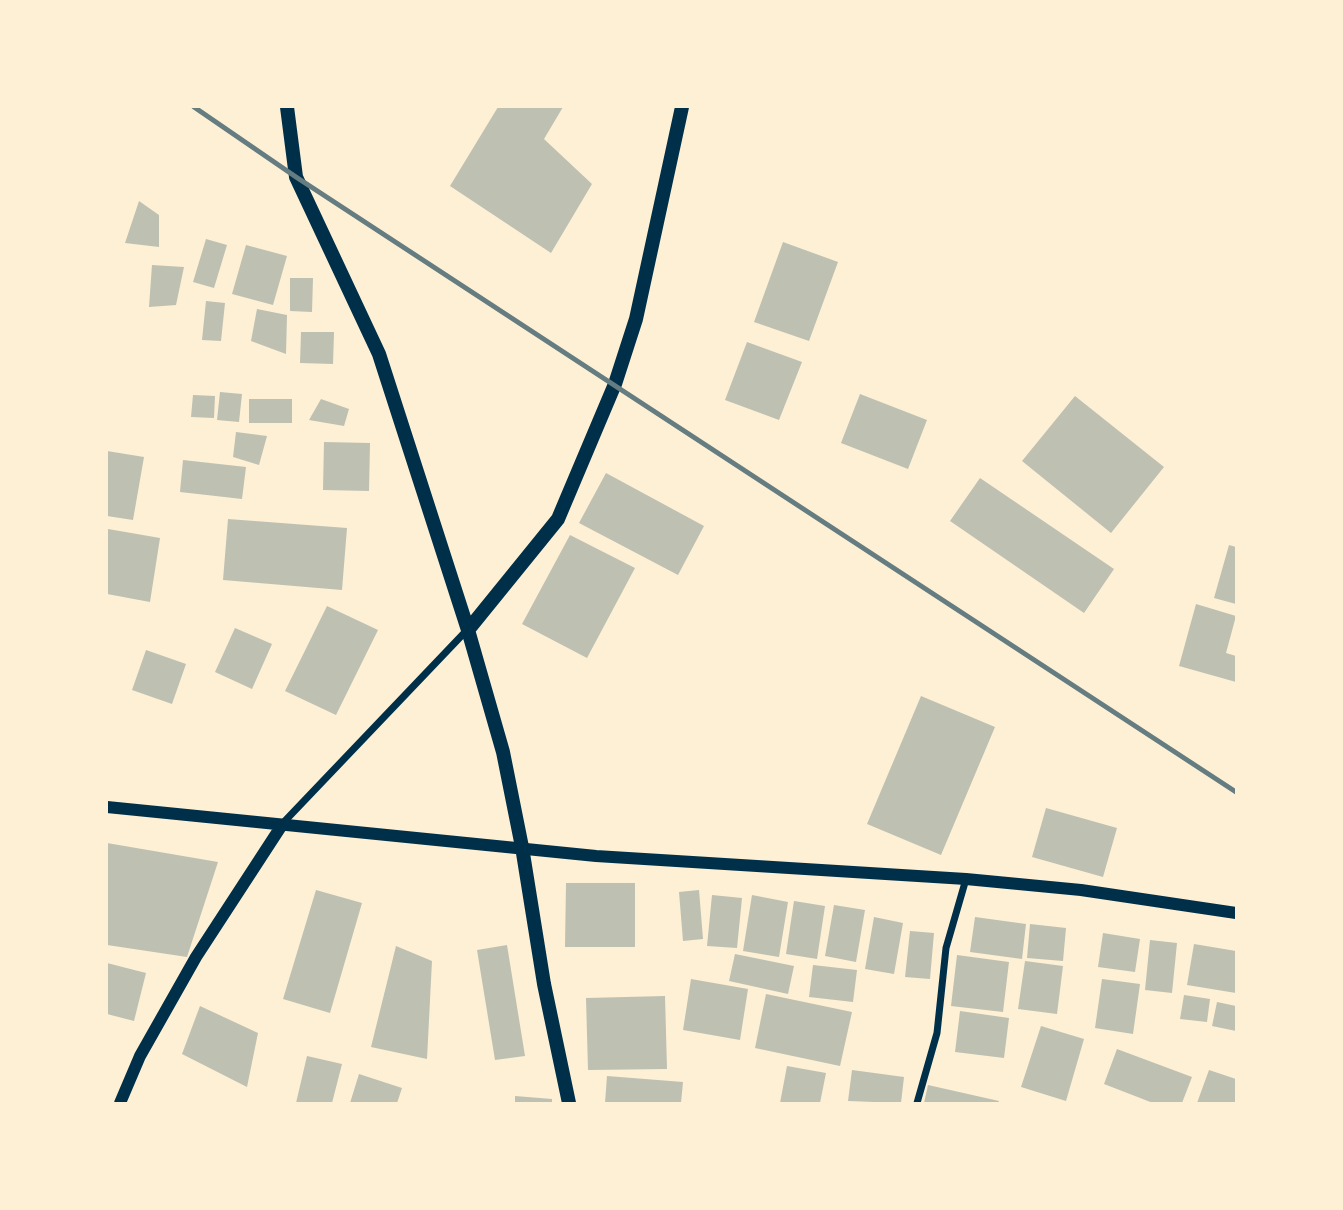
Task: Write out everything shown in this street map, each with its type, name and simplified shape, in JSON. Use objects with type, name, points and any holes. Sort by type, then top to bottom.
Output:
[{"type":"main road","points":[[287,107],[296,177],[379,354],[468,629],[503,752],[523,847],[544,984],[569,1103]]},
{"type":"main road","points":[[468,629],[558,519],[615,384],[636,319],[682,107]]},
{"type":"street","points":[[120,1103],[140,1056],[196,957],[282,825],[468,629]]},
{"type":"street","points":[[107,807],[665,861],[966,879],[1081,890],[1236,913]]},
{"type":"street","points":[[917,1103],[937,1033],[946,948],[966,879]]},
{"type":"building","points":[[498,107],[563,107],[544,139],[592,184],[551,253],[450,186]]},
{"type":"building","points":[[139,201],[159,215],[159,247],[125,243]]},
{"type":"building","points":[[206,239],[227,245],[214,288],[193,282]]},
{"type":"building","points":[[783,242],[838,262],[809,341],[754,322]]},
{"type":"building","points":[[246,245],[287,256],[273,305],[232,294]]},
{"type":"building","points":[[152,265],[184,267],[176,305],[149,307]]},
{"type":"building","points":[[290,278],[313,278],[312,312],[290,311]]},
{"type":"building","points":[[206,301],[225,303],[221,341],[202,340]]},
{"type":"building","points":[[257,309],[287,315],[286,354],[251,341]]},
{"type":"building","points":[[301,332],[334,332],[333,364],[300,363]]},
{"type":"building","points":[[747,342],[802,362],[779,420],[725,400]]},
{"type":"building","points":[[220,392],[242,394],[239,422],[217,420]]},
{"type":"building","points":[[860,394],[927,420],[908,469],[841,443]]},
{"type":"building","points":[[193,395],[215,396],[214,418],[191,417]]},
{"type":"building","points":[[1075,396],[1164,467],[1111,533],[1022,461]]},
{"type":"building","points":[[249,399],[292,399],[292,423],[249,423]]},
{"type":"building","points":[[321,399],[349,409],[344,426],[309,420]]},
{"type":"building","points":[[236,432],[267,436],[259,465],[233,457]]},
{"type":"building","points":[[324,442],[370,443],[369,491],[323,490]]},
{"type":"building","points":[[107,451],[144,457],[133,520],[107,516]]},
{"type":"building","points":[[183,460],[246,467],[242,499],[180,492]]},
{"type":"building","points":[[606,473],[704,526],[678,575],[579,523]]},
{"type":"building","points":[[980,478],[1114,569],[1084,613],[950,521]]},
{"type":"building","points":[[228,519],[347,528],[342,590],[223,580]]},
{"type":"building","points":[[108,529],[160,538],[150,602],[107,594]]},
{"type":"building","points":[[570,535],[635,568],[587,658],[522,624]]},
{"type":"building","points":[[1229,545],[1236,547],[1236,604],[1214,598]]},
{"type":"building","points":[[1196,604],[1236,616],[1226,653],[1236,656],[1236,682],[1179,666]]},
{"type":"building","points":[[327,606],[378,630],[336,715],[285,691]]},
{"type":"building","points":[[235,628],[272,644],[252,689],[215,672]]},
{"type":"building","points":[[146,650],[186,664],[172,704],[132,690]]},
{"type":"building","points":[[921,696],[995,727],[941,855],[867,824]]},
{"type":"building","points":[[1046,808],[1117,828],[1103,877],[1032,857]]},
{"type":"building","points":[[107,843],[218,862],[187,957],[107,945]]},
{"type":"building","points":[[566,883],[635,883],[635,947],[565,947]]},
{"type":"building","points":[[316,890],[362,903],[330,1013],[283,999]]},
{"type":"building","points":[[699,890],[703,939],[683,941],[679,892]]},
{"type":"building","points":[[712,895],[742,898],[737,948],[707,946]]},
{"type":"building","points":[[752,895],[788,902],[779,957],[743,951]]},
{"type":"building","points":[[794,901],[825,906],[817,959],[786,954]]},
{"type":"building","points":[[834,905],[865,910],[856,962],[825,956]]},
{"type":"building","points":[[874,917],[903,923],[894,974],[865,969]]},
{"type":"building","points":[[975,917],[1026,924],[1022,959],[970,952]]},
{"type":"building","points":[[1030,924],[1066,928],[1063,961],[1027,958]]},
{"type":"building","points":[[910,931],[934,933],[930,979],[905,977]]},
{"type":"building","points":[[1103,933],[1140,939],[1135,972],[1098,967]]},
{"type":"building","points":[[1150,940],[1177,943],[1172,993],[1145,990]]},
{"type":"building","points":[[1194,944],[1236,951],[1236,993],[1187,985]]},
{"type":"building","points":[[507,945],[525,1056],[495,1060],[477,950]]},
{"type":"building","points":[[396,946],[432,961],[427,1059],[371,1047]]},
{"type":"building","points":[[735,954],[794,966],[788,994],[729,981]]},
{"type":"building","points":[[957,955],[1009,962],[1003,1012],[951,1006]]},
{"type":"building","points":[[1025,961],[1063,966],[1057,1014],[1018,1009]]},
{"type":"building","points":[[107,963],[146,973],[134,1021],[107,1014]]},
{"type":"building","points":[[813,965],[857,970],[853,1002],[809,997]]},
{"type":"building","points":[[691,979],[748,989],[740,1040],[683,1030]]},
{"type":"building","points":[[1102,979],[1140,984],[1133,1034],[1095,1028]]},
{"type":"building","points":[[766,994],[852,1012],[840,1066],[755,1048]]},
{"type":"building","points":[[1184,995],[1210,999],[1207,1022],[1180,1019]]},
{"type":"building","points":[[665,996],[667,1069],[588,1070],[586,998]]},
{"type":"building","points":[[1217,1002],[1236,1006],[1236,1031],[1212,1026]]},
{"type":"building","points":[[200,1006],[258,1033],[247,1087],[182,1054]]},
{"type":"building","points":[[960,1011],[1009,1018],[1004,1058],[955,1052]]},
{"type":"building","points":[[1041,1026],[1084,1039],[1066,1101],[1021,1087]]},
{"type":"building","points":[[1117,1049],[1192,1077],[1182,1103],[1153,1103],[1104,1084]]},
{"type":"building","points":[[307,1056],[342,1064],[332,1103],[296,1103]]},
{"type":"building","points":[[787,1066],[826,1073],[820,1103],[780,1103]]},
{"type":"building","points":[[852,1070],[904,1077],[901,1103],[848,1101]]},
{"type":"building","points":[[1209,1070],[1236,1079],[1236,1103],[1197,1103]]},
{"type":"building","points":[[359,1074],[402,1088],[397,1103],[350,1103]]},
{"type":"building","points":[[607,1076],[683,1082],[681,1103],[605,1103]]},
{"type":"building","points":[[928,1085],[999,1101],[924,1103]]},
{"type":"building","points":[[515,1096],[552,1099],[552,1103],[515,1103]]},
{"type":"railway","points":[[194,107],[296,177],[1236,792]]}]
